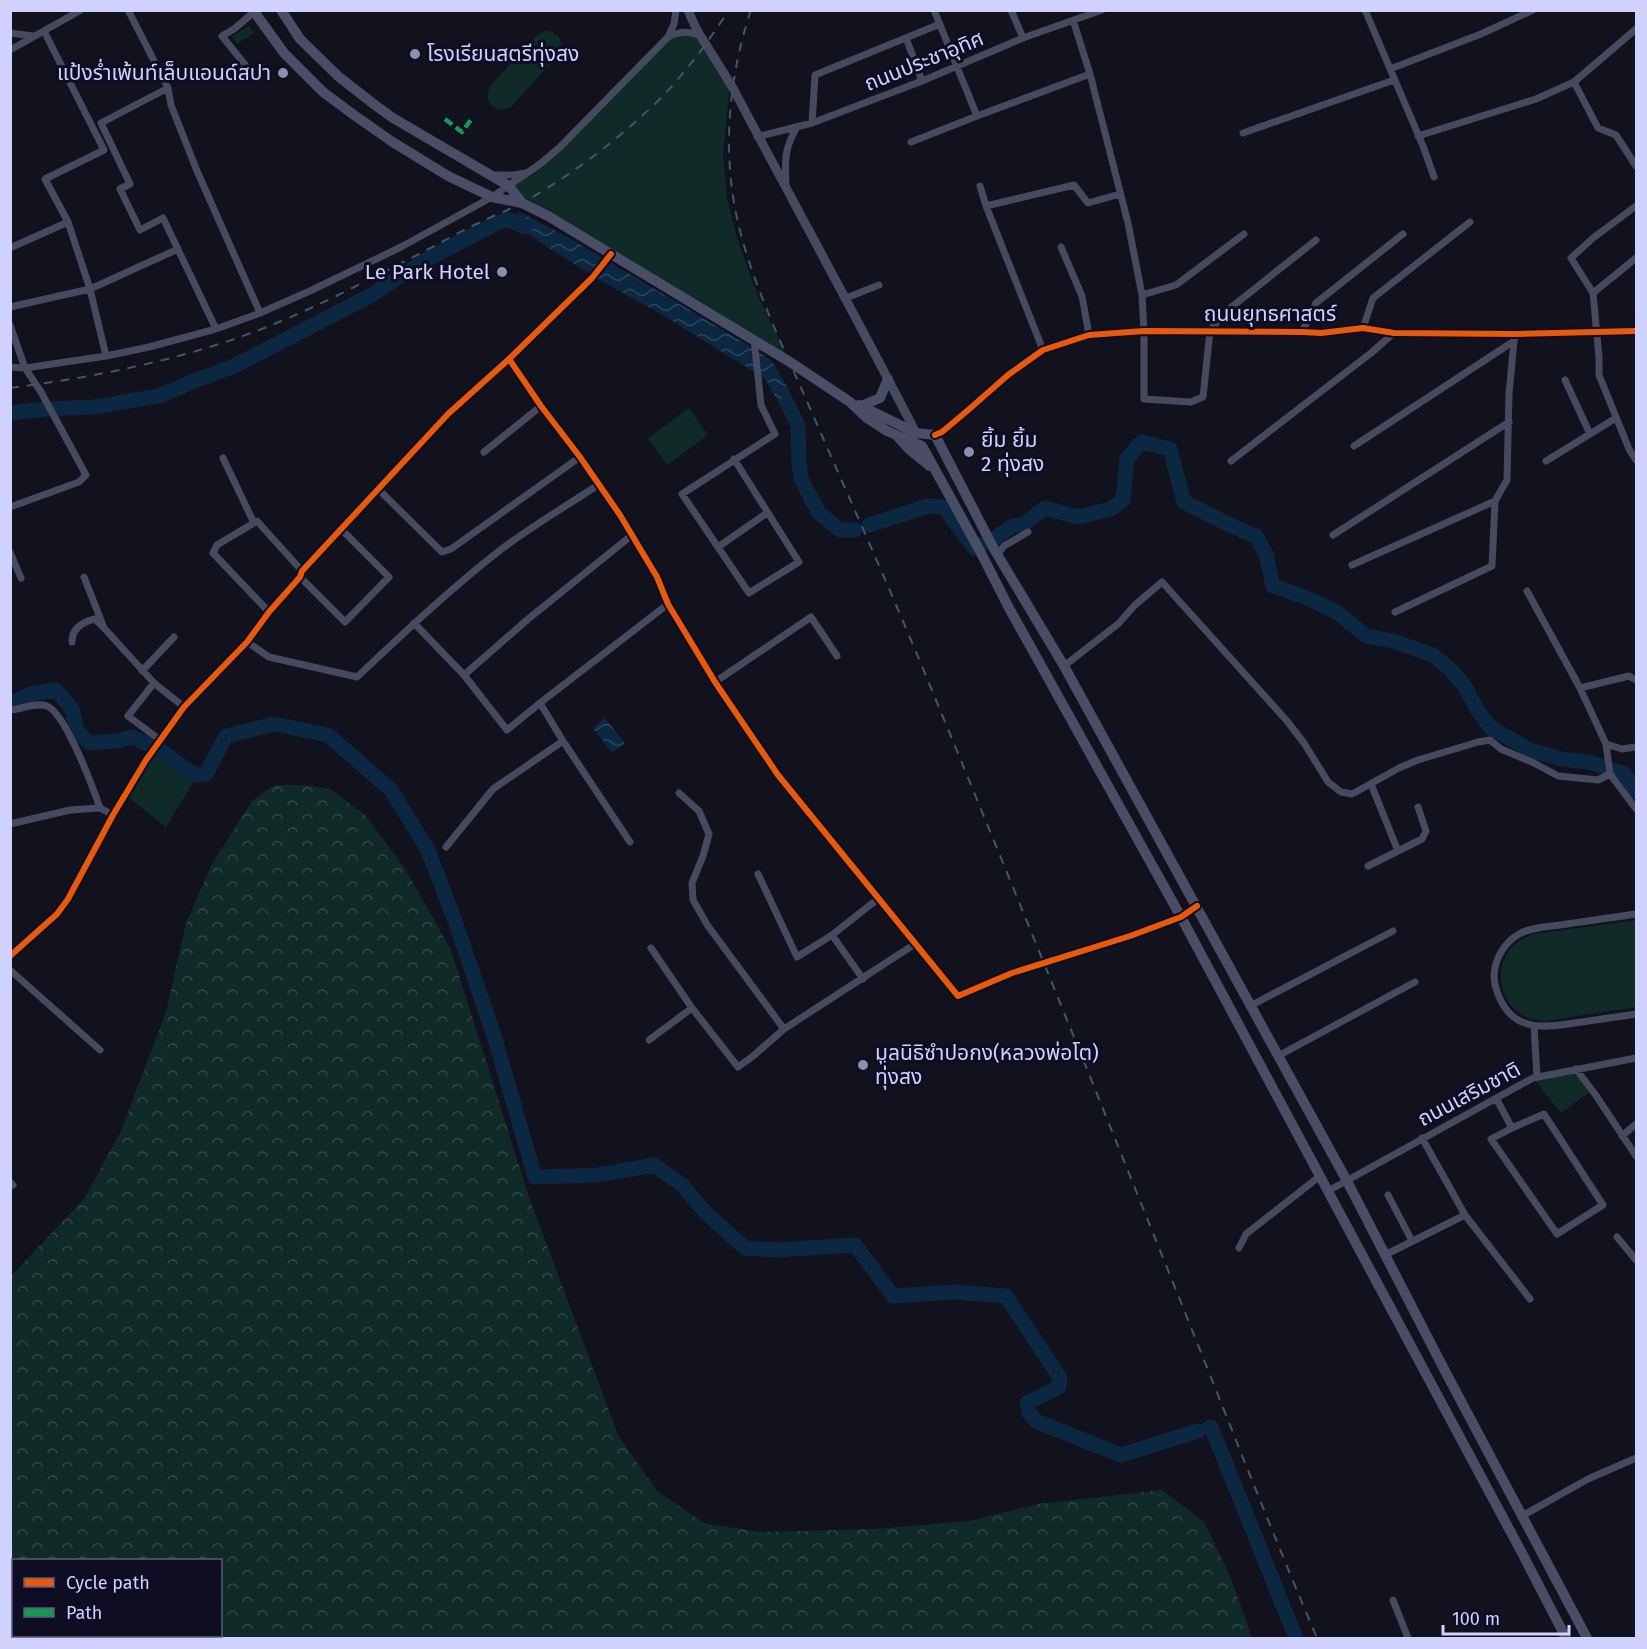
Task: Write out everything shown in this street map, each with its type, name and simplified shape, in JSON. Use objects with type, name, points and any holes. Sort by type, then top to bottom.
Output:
[{"type":"main road","points":[[281,10],[300,39],[357,91],[393,118],[510,186],[522,203]]},
{"type":"main road","points":[[254,11],[284,52],[323,92],[448,176],[492,197],[522,203],[548,216],[609,257],[855,404],[916,433],[935,435],[996,551],[1064,666],[1347,1180],[1587,1638]]},
{"type":"main road","points":[[855,404],[880,398],[888,380]]},
{"type":"main road","points":[[855,404],[867,418],[887,431],[922,446],[1009,608],[1181,917],[1566,1638]]},
{"type":"main road","points":[[897,435],[936,473]]},
{"type":"street","points":[[10,50],[81,10]]},
{"type":"street","points":[[128,10],[168,88],[171,105],[197,171],[260,313]]},
{"type":"street","points":[[10,367],[24,368],[106,356],[216,329],[312,290],[401,247],[510,186],[559,148],[668,37],[674,24],[676,10]]},
{"type":"street","points":[[688,10],[699,35],[722,69],[846,298],[922,446]]},
{"type":"street","points":[[934,10],[977,116]]},
{"type":"street","points":[[1011,10],[1023,38]]},
{"type":"street","name":"ถนนประชาอุทิศ","points":[[758,137],[813,123],[922,81],[1023,38],[1102,10]]},
{"type":"street","points":[[1365,10],[1434,177]]},
{"type":"street","points":[[1390,69],[1481,34],[1533,10]]},
{"type":"street","points":[[246,66],[222,36],[234,29],[254,11]]},
{"type":"street","points":[[1073,20],[1090,74],[1128,223],[1142,295],[1144,399],[1191,402],[1203,397],[1210,331],[1224,313],[1316,240]]},
{"type":"street","points":[[813,123],[815,75],[940,24]]},
{"type":"street","points":[[1418,136],[1536,99],[1574,82],[1636,29]]},
{"type":"street","points":[[44,31],[104,150],[45,179],[68,222],[90,289],[106,356]]},
{"type":"street","points":[[668,37],[683,32],[699,35]]},
{"type":"street","points":[[10,33],[33,36]]},
{"type":"street","points":[[906,38],[922,81]]},
{"type":"street","points":[[911,142],[1090,74]]},
{"type":"street","points":[[1244,132],[1394,80]]},
{"type":"street","points":[[1574,82],[1598,128],[1616,135],[1636,166]]},
{"type":"street","points":[[168,88],[100,123],[130,184],[120,189],[140,230],[163,218],[216,329]]},
{"type":"street","points":[[786,189],[785,153],[791,137],[798,128]]},
{"type":"street","points":[[490,174],[524,173],[540,164]]},
{"type":"street","points":[[986,206],[1074,185],[1088,203],[1120,194]]},
{"type":"street","points":[[980,186],[1043,350]]},
{"type":"street","points":[[1636,206],[1593,238],[1571,258],[1593,293],[1599,375],[1629,449],[1636,460]]},
{"type":"street","points":[[10,248],[68,222]]},
{"type":"street","points":[[1364,328],[1373,298],[1470,222]]},
{"type":"street","points":[[1142,295],[1176,285],[1244,234]]},
{"type":"street","points":[[1302,332],[1316,303],[1403,234]]},
{"type":"street","points":[[1061,247],[1082,296],[1089,335]]},
{"type":"street","points":[[10,307],[90,289],[178,249]]},
{"type":"street","points":[[10,956],[57,914],[68,899],[113,815],[146,760],[184,707],[247,642],[301,574],[448,414],[509,359],[592,278],[609,257]]},
{"type":"street","points":[[1593,293],[1636,258]]},
{"type":"street","points":[[846,298],[879,285]]},
{"type":"street","points":[[10,325],[24,368],[53,412],[86,475],[79,482],[10,507]]},
{"type":"street","name":"ถนนยุทธศาสตร์","points":[[935,435],[942,432],[1008,375],[1043,350],[1089,335],[1144,331],[1321,333],[1364,328],[1394,333],[1515,337],[1636,331]]},
{"type":"street","points":[[1230,461],[1394,333]]},
{"type":"street","points":[[1395,612],[1492,566],[1495,501],[1507,480],[1509,394],[1515,337]]},
{"type":"street","points":[[1354,447],[1515,337]]},
{"type":"street","points":[[734,459],[799,562],[749,593],[682,494],[734,459],[775,434],[761,405],[754,343]]},
{"type":"street","points":[[509,359],[633,535],[657,577],[668,604],[715,682],[777,775],[958,996],[1012,973],[1130,936],[1181,917],[1197,906]]},
{"type":"street","points":[[1565,380],[1590,434]]},
{"type":"street","points":[[484,452],[541,406]]},
{"type":"street","points":[[1546,461],[1616,418]]},
{"type":"street","points":[[1333,535],[1509,422]]},
{"type":"street","points":[[378,489],[442,552],[451,549],[580,457]]},
{"type":"street","points":[[223,458],[254,523]]},
{"type":"street","points":[[247,642],[269,657],[357,676],[469,575],[501,550],[598,485]]},
{"type":"street","points":[[1352,564],[1495,501]]},
{"type":"street","points":[[718,547],[767,513]]},
{"type":"street","points":[[269,612],[213,553],[218,545],[257,521],[345,622],[389,577],[341,529]]},
{"type":"street","points":[[996,551],[1028,532]]},
{"type":"street","points":[[464,675],[633,535]]},
{"type":"street","points":[[10,552],[21,578]]},
{"type":"street","points":[[84,577],[104,628]]},
{"type":"street","points":[[1064,666],[1118,624],[1135,605],[1162,582],[1287,721],[1304,743],[1328,782],[1341,792],[1352,794],[1418,760],[1490,740],[1501,750],[1534,763],[1558,776],[1598,780],[1610,774]]},
{"type":"street","points":[[1527,591],[1580,688],[1606,744],[1610,774],[1636,809]]},
{"type":"street","points":[[414,623],[464,675],[507,730],[668,604]]},
{"type":"street","points":[[715,682],[811,617],[837,656]]},
{"type":"street","points":[[72,642],[75,630],[95,619],[154,683],[184,707]]},
{"type":"street","points":[[142,671],[174,637]]},
{"type":"street","points":[[1580,688],[1629,676],[1636,680]]},
{"type":"street","points":[[154,683],[128,716],[159,741]]},
{"type":"street","points":[[540,703],[630,842]]},
{"type":"street","points":[[10,710],[34,705],[46,706],[56,713],[84,764],[100,808]]},
{"type":"street","points":[[446,847],[493,789],[563,741]]},
{"type":"street","points":[[1606,744],[1623,749],[1636,747]]},
{"type":"street","points":[[1371,784],[1398,851]]},
{"type":"street","points":[[679,793],[699,811],[709,834],[692,883],[693,900],[708,926],[784,1029]]},
{"type":"street","points":[[1368,866],[1422,839],[1426,831],[1418,807]]},
{"type":"street","points":[[10,824],[69,810],[100,808],[113,815]]},
{"type":"street","points":[[759,874],[797,957],[832,935],[879,898]]},
{"type":"street","points":[[1636,914],[1534,929],[1519,934],[1506,944],[1498,958],[1494,974],[1496,991],[1503,1006],[1521,1022],[1534,1026],[1545,1028],[1636,1014]]},
{"type":"street","points":[[1250,1006],[1393,931]]},
{"type":"street","points":[[832,935],[863,979]]},
{"type":"street","points":[[651,948],[692,1008],[738,1067],[753,1057],[784,1029],[915,944]]},
{"type":"street","points":[[10,970],[100,1050]]},
{"type":"street","points":[[1278,1056],[1415,982]]},
{"type":"street","points":[[649,1040],[692,1008]]},
{"type":"street","points":[[1534,1026],[1537,1077]]},
{"type":"street","name":"ถนนเสริมชาติ","points":[[1328,1191],[1537,1077],[1636,1058]]},
{"type":"street","points":[[1576,1069],[1636,1156]]},
{"type":"street","points":[[1496,1098],[1512,1128]]},
{"type":"street","points":[[1544,1114],[1603,1205],[1557,1234],[1491,1139],[1512,1128],[1544,1114]]},
{"type":"street","points":[[1622,1136],[1636,1124]]},
{"type":"street","points":[[1422,1138],[1465,1215],[1530,1299]]},
{"type":"street","points":[[1239,1248],[1246,1234],[1320,1176]]},
{"type":"street","points":[[1388,1195],[1412,1242]]},
{"type":"street","points":[[1385,1255],[1465,1215]]},
{"type":"street","points":[[1617,1237],[1636,1260]]},
{"type":"street","points":[[1522,1516],[1588,1479],[1636,1458]]},
{"type":"street","points":[[1393,1600],[1408,1638]]},
{"type":"green space","points":[[249,26],[254,33],[237,44],[232,36]]},
{"type":"green space","points":[[545,31],[554,33],[561,41],[559,54],[511,107],[495,108],[491,105],[488,96],[491,85],[536,36]]},
{"type":"green space","points":[[676,33],[699,35],[730,84],[723,154],[727,198],[737,238],[757,294],[790,362],[522,203],[510,186],[540,164]]},
{"type":"green space","points":[[689,408],[708,435],[667,465],[648,438]]},
{"type":"green space","points":[[158,749],[196,778],[166,827],[129,798]]},
{"type":"green space","points":[[275,785],[302,785],[330,789],[366,816],[406,870],[451,950],[529,1197],[618,1435],[657,1491],[704,1523],[759,1532],[875,1529],[970,1521],[1038,1504],[1162,1490],[1204,1522],[1231,1578],[1252,1638],[11,1638],[11,1276],[85,1198],[121,1131],[166,1012],[186,923],[212,864],[252,801]]},
{"type":"green space","points":[[1636,920],[1636,1007],[1545,1021],[1531,1019],[1521,1014],[1507,999],[1501,979],[1502,968],[1510,949],[1518,942],[1534,934]]},
{"type":"green space","points":[[1576,1069],[1592,1090],[1561,1113],[1533,1078]]},
{"type":"water","points":[[520,212],[571,239],[772,361],[788,388],[801,421],[792,425],[765,379],[658,312],[576,265],[507,219]]},
{"type":"water","points":[[605,718],[625,743],[612,753],[593,728]]},
{"type":"waterway","points":[[10,413],[94,407],[159,396],[234,366],[368,297],[426,260],[489,227],[507,219],[525,227]]},
{"type":"waterway","points":[[788,404],[798,426],[801,479],[819,513],[840,530],[855,530]]},
{"type":"waterway","points":[[869,525],[928,506],[944,507],[974,548],[997,537],[1012,526],[1024,524],[1045,508],[1078,517],[1111,509],[1123,500],[1127,458],[1142,442],[1170,449],[1184,502],[1256,536],[1266,554],[1273,586],[1305,597],[1338,613],[1366,636],[1393,641],[1433,655],[1464,685],[1478,711],[1491,728],[1530,750],[1561,759],[1589,762],[1625,774],[1636,792]]},
{"type":"waterway","points":[[10,703],[30,694],[56,690],[72,709],[77,731],[89,743],[132,737],[158,749],[195,775],[206,774],[226,736],[274,724],[328,735],[391,790],[428,850],[494,1036],[535,1177],[598,1175],[654,1165],[682,1185],[705,1212],[745,1248],[777,1250],[855,1245],[893,1296],[954,1292],[1006,1296],[1060,1378],[1059,1387],[1027,1403],[1029,1413],[1036,1421],[1121,1455],[1198,1431]]},
{"type":"waterway","points":[[1210,1427],[1296,1638]]},
{"type":"railway","points":[[10,388],[126,368],[184,355],[240,337],[332,298],[522,203],[585,162],[655,103],[689,66],[729,10]]},
{"type":"railway","points":[[751,10],[737,60],[729,140],[732,192],[750,266],[778,337],[886,582],[960,758],[1317,1638]]},
{"type":"marked path","points":[[445,119],[462,132],[473,117]]},
{"type":"cycle path","points":[[10,956],[57,914],[68,899],[113,815],[146,760],[184,707],[247,642],[269,612],[300,577],[302,571],[448,414],[509,359],[592,278],[611,254]]},
{"type":"cycle path","points":[[935,435],[942,432],[1008,375],[1043,350],[1089,335],[1144,331],[1321,333],[1363,328],[1394,333],[1516,334],[1636,331]]},
{"type":"cycle path","points":[[509,359],[620,515],[657,577],[668,604],[715,682],[778,775],[958,996],[1012,973],[1130,936],[1181,917],[1197,906]]},
{"type":"place","name":"โรงเรียนสตรีทุ่งสง","points":[[415,54]]},
{"type":"place","name":"แป้งร่ำเพ้นท์เล็บแอนด์สปา","points":[[283,73]]},
{"type":"place","name":"Le Park Hotel","points":[[502,272]]},
{"type":"place","name":"ยิ้ม ยิ้ม 2 ทุ่งสง","points":[[969,452]]},
{"type":"place","name":"มูลนิธิซำปอกง(หลวงพ่อโต) ทุ่งสง","points":[[863,1065]]}]
